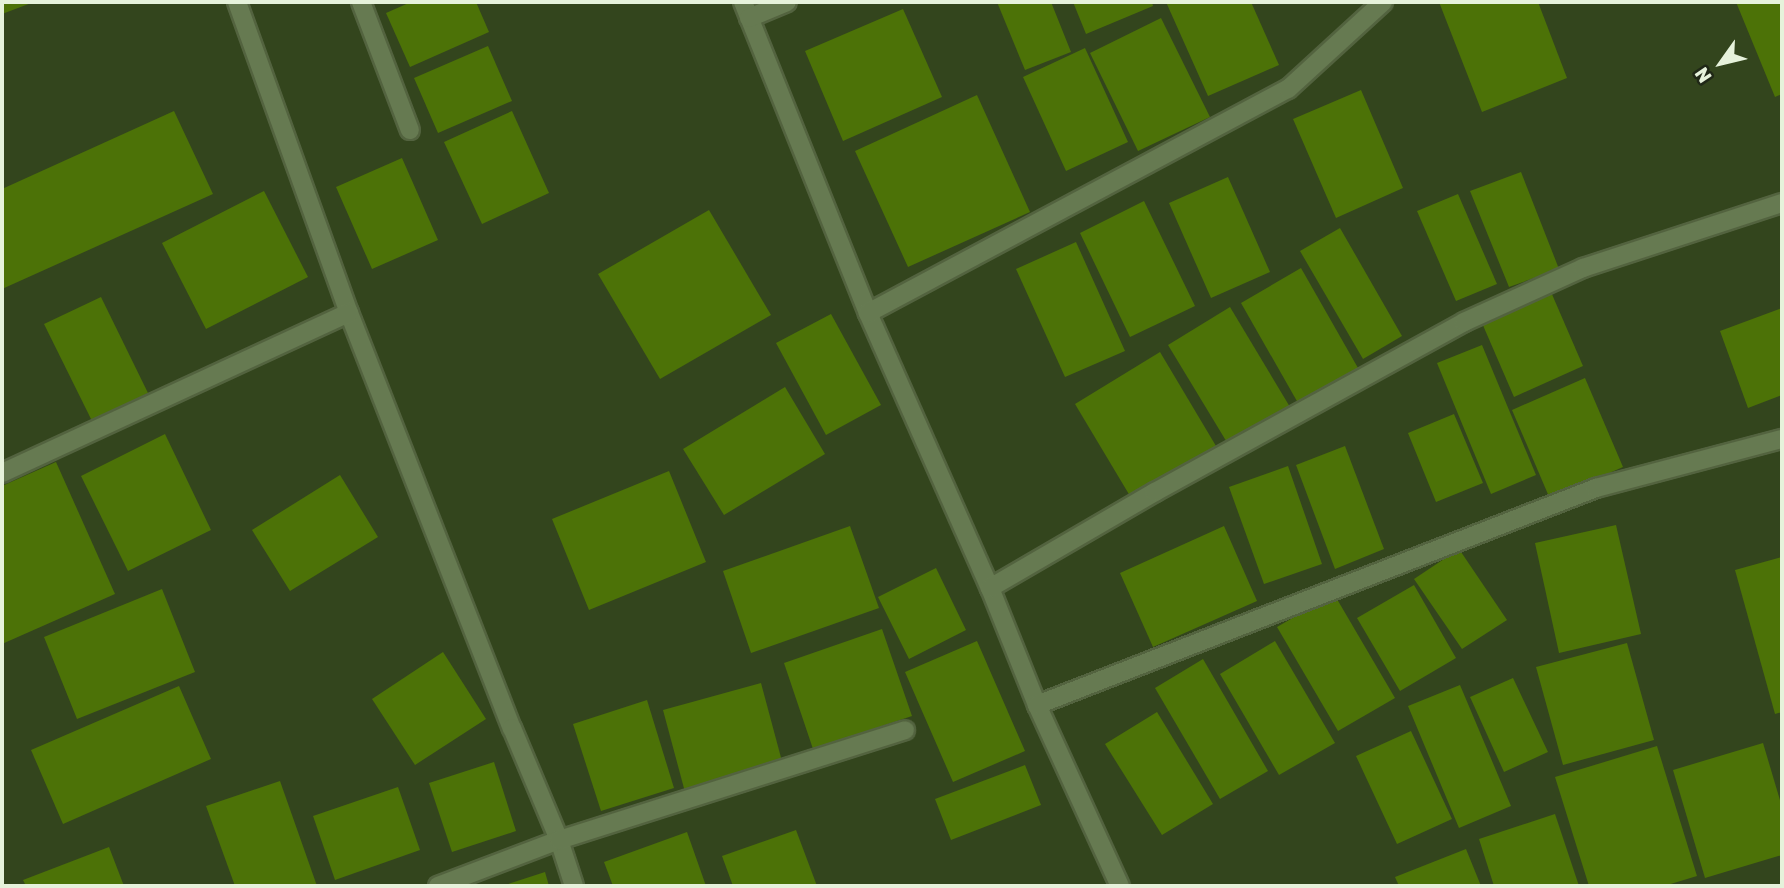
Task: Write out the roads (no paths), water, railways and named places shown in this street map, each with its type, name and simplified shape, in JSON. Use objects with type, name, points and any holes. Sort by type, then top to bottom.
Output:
[{"type":"street","points":[[237,2],[349,313],[512,728],[559,840],[574,886]]},
{"type":"street","points":[[361,2],[410,131]]},
{"type":"street","points":[[787,2],[746,10],[868,313],[990,588],[1037,705],[1120,886]]},
{"type":"street","points":[[868,313],[1288,89],[1384,2]]},
{"type":"street","points":[[990,588],[1155,492],[1464,321],[1583,268],[1782,204]]},
{"type":"street","points":[[2,473],[349,313]]},
{"type":"street","points":[[1037,705],[1596,488],[1782,439]]},
{"type":"street","points":[[438,886],[559,840],[905,730]]}]
